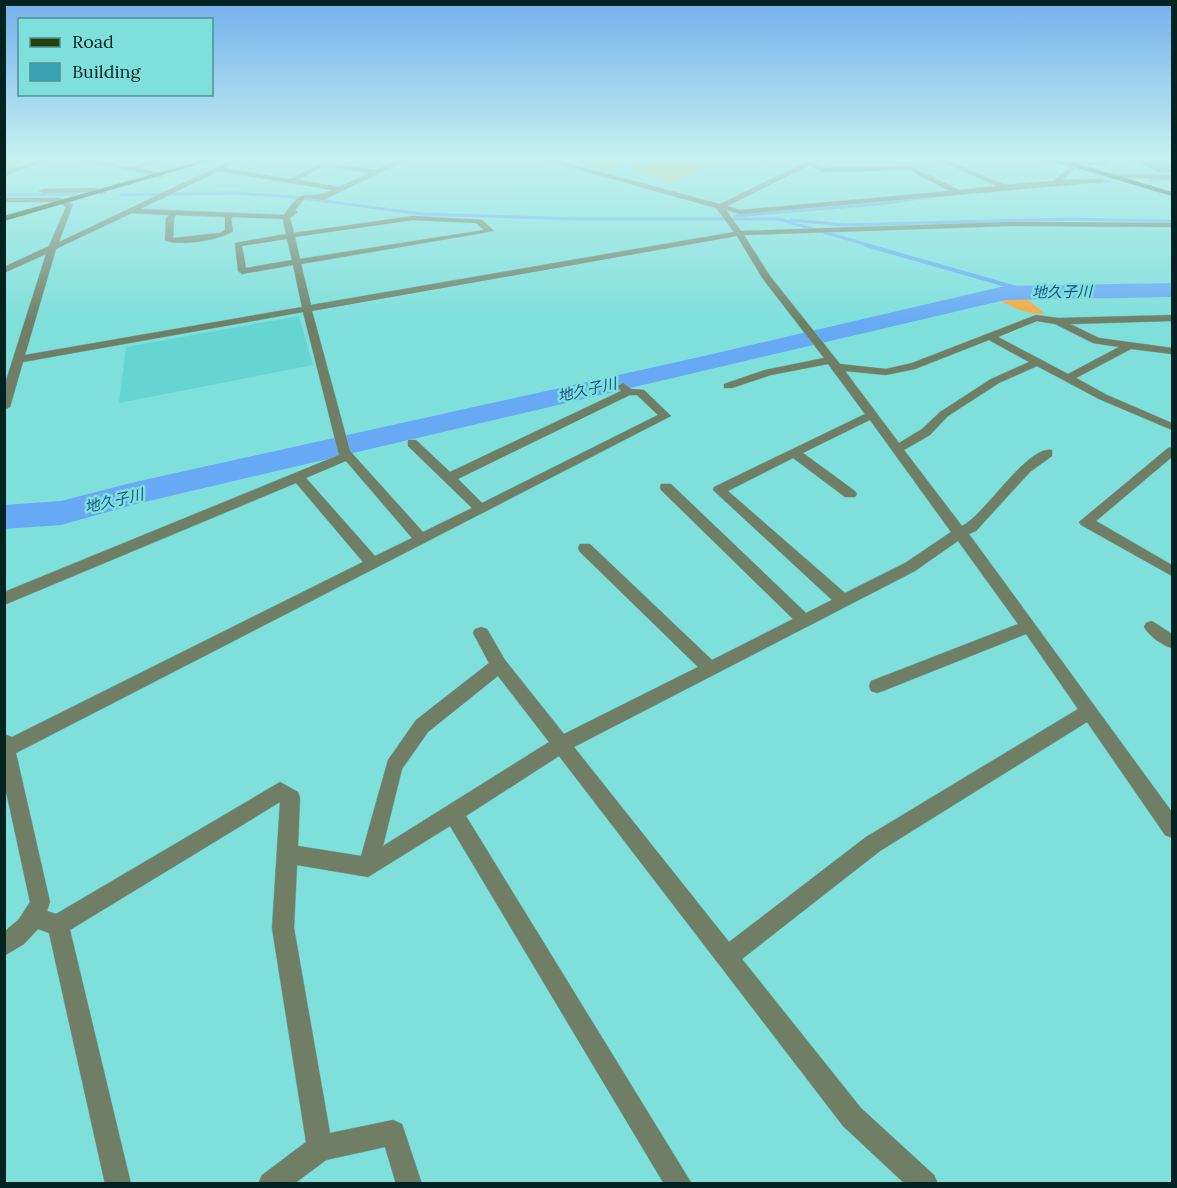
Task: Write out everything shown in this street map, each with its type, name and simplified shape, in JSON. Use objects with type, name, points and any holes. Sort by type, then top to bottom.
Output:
[{"type":"main road","points":[[4,219],[28,212]]},
{"type":"street","points":[[4,407],[52,248],[67,212]]},
{"type":"street","points":[[4,271],[124,212]]},
{"type":"street","points":[[161,212],[286,217],[294,212]]},
{"type":"street","points":[[286,217],[290,212]]},
{"type":"street","points":[[722,212],[766,277],[834,364],[1029,626],[1173,828]]},
{"type":"street","points":[[174,213],[170,218],[169,240],[176,242],[222,235],[230,231],[227,219],[231,215]]},
{"type":"street","points":[[286,217],[307,309],[344,450],[421,539]]},
{"type":"street","points":[[413,218],[482,222],[490,231],[242,271],[238,245],[290,235],[413,218]]},
{"type":"street","points":[[20,359],[736,230],[831,230],[1010,224],[1173,225]]},
{"type":"street","points":[[4,264],[27,260]]},
{"type":"street","points":[[728,386],[769,372],[834,364],[886,372],[915,366],[1036,318],[1057,321],[1173,318]]},
{"type":"street","points":[[1057,321],[1097,340],[1173,351]]},
{"type":"street","points":[[990,336],[1102,397],[1173,427]]},
{"type":"street","points":[[1069,378],[1128,346]]},
{"type":"street","points":[[897,449],[926,432],[944,414],[995,381],[1039,361]]},
{"type":"street","points":[[4,945],[22,934],[36,918],[40,902],[5,746],[665,416],[640,392],[626,389],[449,478]]},
{"type":"street","points":[[844,601],[719,490],[871,415]]},
{"type":"street","points":[[412,443],[481,509]]},
{"type":"street","points":[[4,599],[298,477],[344,450]]},
{"type":"street","points":[[1173,451],[1086,522],[1173,571]]},
{"type":"street","points":[[794,453],[850,494]]},
{"type":"street","points":[[288,854],[368,867],[562,744],[910,567],[959,532],[971,528],[1026,470],[1048,453]]},
{"type":"street","points":[[298,477],[373,564]]},
{"type":"street","points":[[666,487],[804,621]]},
{"type":"street","points":[[585,548],[711,669]]},
{"type":"street","points":[[877,686],[1029,626]]},
{"type":"street","points":[[1152,627],[1173,642]]},
{"type":"street","points":[[481,633],[499,665],[852,1118],[925,1184]]},
{"type":"street","points":[[368,867],[394,766],[422,726],[499,665]]},
{"type":"street","points":[[727,957],[873,844],[1089,712]]},
{"type":"street","points":[[36,918],[58,925],[279,791],[291,798],[283,928],[320,1148]]},
{"type":"street","points":[[453,813],[679,1184]]},
{"type":"street","points":[[58,925],[118,1184]]},
{"type":"street","points":[[271,1184],[320,1148],[393,1133],[409,1184]]},
{"type":"shaded area","points":[[1026,298],[1045,314],[1021,310],[1000,300]]},
{"type":"shaded area","points":[[299,316],[313,365],[119,403],[126,347]]},
{"type":"waterway","points":[[410,212],[576,219],[778,219],[872,246]]},
{"type":"waterway","points":[[735,216],[778,212]]},
{"type":"waterway","points":[[791,220],[845,225],[1068,219],[1172,221]]},
{"type":"waterway","points":[[866,245],[1031,292]]},
{"type":"waterway","name":"地久子川","points":[[4,517],[61,513],[135,493],[1005,293],[1172,290]]}]
